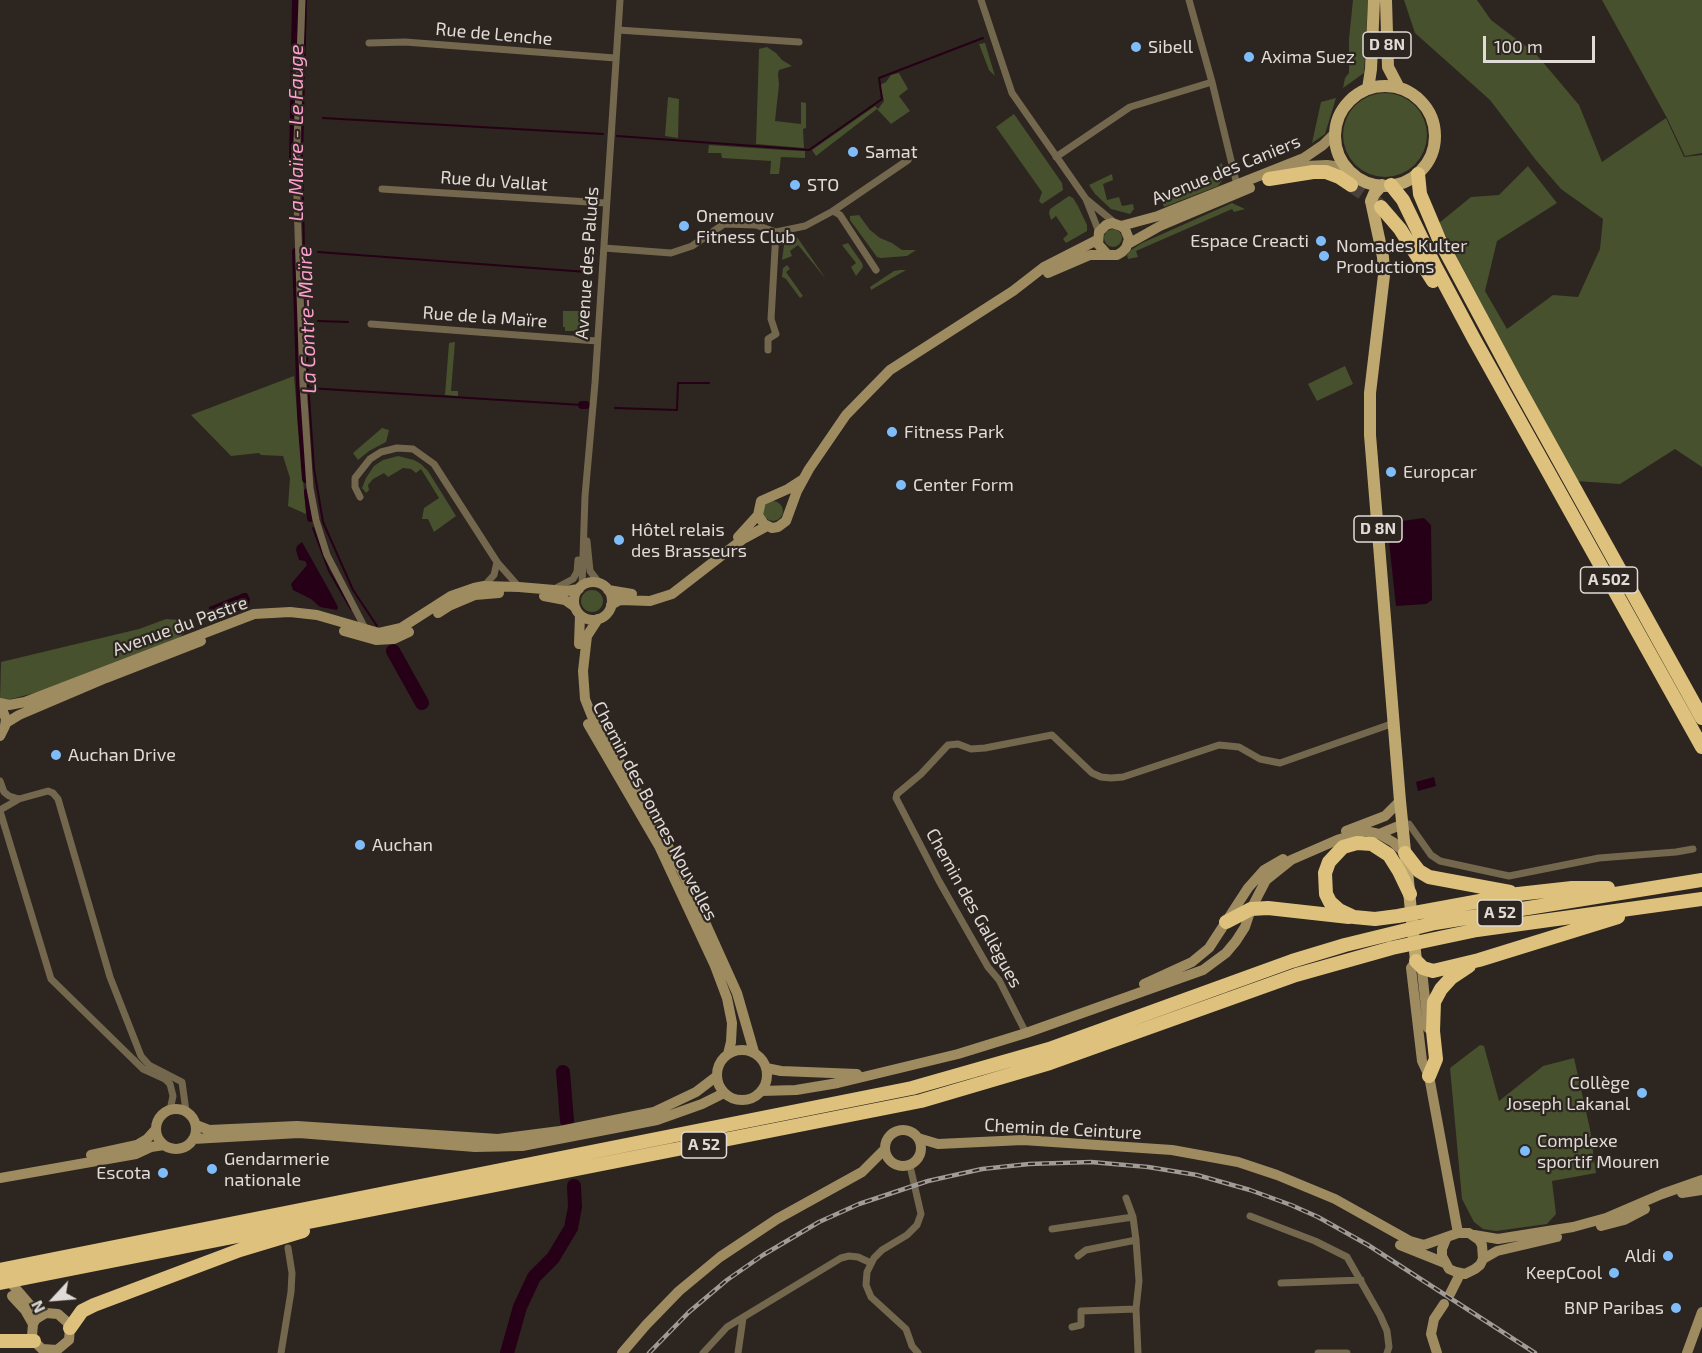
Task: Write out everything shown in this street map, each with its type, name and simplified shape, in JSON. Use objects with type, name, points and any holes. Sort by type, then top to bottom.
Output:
[{"type":"highway","points":[[1269,179],[1313,172],[1326,172],[1339,177],[1352,176]]},
{"type":"highway","name":"A 502","points":[[1418,174],[1420,194],[1444,248],[1702,718]]},
{"type":"highway","name":"A 502","points":[[1386,185],[1403,200],[1474,339],[1702,747]]},
{"type":"highway","points":[[1382,207],[1400,228],[1457,318],[1474,339]]},
{"type":"highway","points":[[1354,917],[1339,910],[1330,902],[1324,884],[1329,862],[1343,847],[1364,843],[1379,847],[1389,855],[1410,894]]},
{"type":"highway","points":[[1405,853],[1419,871],[1429,876],[1518,894]]},
{"type":"highway","name":"A 52","points":[[0,1270],[912,1088],[1048,1049],[1281,965],[1345,945],[1435,923],[1702,880]]},
{"type":"highway","points":[[1226,922],[1251,909],[1268,908],[1375,919],[1518,894],[1572,888],[1656,887]]},
{"type":"highway","name":"A 52","points":[[6,1286],[921,1101],[1050,1063],[1296,975],[1392,948],[1477,930],[1702,899]]},
{"type":"highway","points":[[1416,961],[1424,968],[1433,971],[1479,960],[1661,904]]},
{"type":"highway","points":[[1429,1076],[1436,1059],[1433,1031],[1434,1002],[1441,989],[1451,978],[1479,960]]},
{"type":"highway","points":[[69,1334],[76,1317],[87,1309],[240,1250],[304,1231],[483,1189]]},
{"type":"highway","points":[[0,1341],[34,1341]]},
{"type":"main road","name":"D 8N","points":[[1368,89],[1374,0]]},
{"type":"main road","name":"D 8N","points":[[1386,0],[1388,68],[1400,88]]},
{"type":"main road","points":[[1389,86],[1400,88],[1419,99],[1431,115],[1435,134],[1433,152],[1429,160],[1418,174],[1405,182],[1386,185],[1370,183],[1352,176],[1337,147],[1336,132],[1340,116],[1348,102],[1368,89],[1389,86]]},
{"type":"main road","name":"Avenue des Caniers","points":[[1119,225],[1158,216],[1304,158],[1323,145],[1336,132]]},
{"type":"main road","name":"D 8N","points":[[1352,176],[1366,201],[1383,258]]},
{"type":"main road","name":"Avenue des Caniers","points":[[1128,244],[1160,226],[1269,179]]},
{"type":"main road","name":"D 8N","points":[[1386,185],[1374,194],[1371,201],[1383,258],[1382,295],[1370,393],[1370,435],[1400,801],[1416,961],[1422,970],[1431,1059],[1429,1076],[1458,1233]]},
{"type":"main road","points":[[758,515],[761,522],[767,526],[783,525],[802,480],[846,415],[890,370],[1012,291],[1044,267],[1098,236],[1106,225],[1119,225],[1127,233],[1126,249],[1117,255],[1090,255],[1012,291]]},
{"type":"main road","points":[[1098,236],[1100,248],[1106,254]]},
{"type":"main road","points":[[604,587],[611,597],[611,605],[606,614],[598,619],[588,619],[578,611],[574,598],[580,587],[592,582],[623,594],[651,594],[671,587],[740,536],[758,515],[761,501],[802,480]]},
{"type":"main road","points":[[774,495],[783,499],[789,507],[789,512]]},
{"type":"main road","points":[[611,605],[620,600],[650,601],[672,594],[743,539],[767,526]]},
{"type":"main road","name":"Avenue du Pastre","points":[[0,703],[9,705],[25,702],[254,614],[290,612],[316,615],[379,633],[401,628],[451,596],[484,586],[519,586],[566,591],[580,587]]},
{"type":"main road","name":"Avenue du Pastre","points":[[6,723],[19,715],[106,678],[252,622],[285,618],[304,620],[366,638],[389,639],[406,634],[449,606],[475,595],[504,592],[550,596],[565,600],[578,611]]},
{"type":"main road","name":"Chemin des Bonnes Nouvelles","points":[[578,611],[581,635],[576,671],[579,701],[589,726],[659,846],[715,966],[727,998],[732,1023],[728,1054]]},
{"type":"main road","name":"Chemin des Bonnes Nouvelles","points":[[598,619],[587,636],[583,671],[585,699],[595,724],[606,738],[681,869],[737,993],[753,1052]]},
{"type":"main road","points":[[0,703],[4,710],[6,723],[0,736]]},
{"type":"main road","points":[[1080,1013],[1192,962],[1209,948],[1248,888],[1264,870],[1292,854],[1384,816],[1400,801]]},
{"type":"main road","points":[[1384,816],[1403,824]]},
{"type":"main road","points":[[1379,834],[1403,824]]},
{"type":"main road","points":[[761,1091],[796,1090],[838,1083],[958,1054],[1026,1033],[1203,970],[1226,953],[1236,941],[1245,927],[1251,909],[1266,880],[1291,860],[1365,831],[1379,834],[1393,842],[1405,853]]},
{"type":"main road","points":[[745,1050],[753,1052],[763,1061],[766,1068],[767,1081],[761,1091],[754,1098],[747,1100],[739,1100],[724,1093],[717,1076],[719,1065],[728,1054],[745,1050]]},
{"type":"main road","points":[[766,1068],[781,1071],[866,1075]]},
{"type":"main road","points":[[196,1125],[193,1139],[183,1148],[170,1148],[164,1145],[158,1138],[156,1130],[159,1118],[170,1110],[181,1109],[190,1115],[196,1125],[209,1130],[297,1126],[498,1139],[560,1131],[654,1112],[696,1092],[717,1076]]},
{"type":"main road","points":[[193,1139],[298,1133],[475,1147],[522,1146],[657,1120],[695,1107],[724,1093]]},
{"type":"main road","points":[[0,1171],[132,1146],[147,1139],[156,1130]]},
{"type":"main road","points":[[894,1165],[885,1156],[884,1150],[887,1138],[897,1131],[908,1131],[918,1138],[921,1143],[920,1156]]},
{"type":"main road","name":"Chemin de Ceinture","points":[[918,1138],[938,1144],[1023,1140],[1172,1150],[1238,1162],[1335,1198],[1410,1241],[1424,1245],[1446,1239]]},
{"type":"main road","points":[[862,1172],[894,1165],[910,1166],[938,1144]]},
{"type":"main road","points":[[0,1178],[136,1154],[150,1147],[164,1145]]},
{"type":"main road","points":[[622,1353],[645,1325],[679,1291],[720,1257],[777,1219],[862,1172],[884,1150]]},
{"type":"main road","name":"Chemin de Ceinture","points":[[1150,1150],[1237,1169],[1278,1182],[1332,1204],[1401,1245],[1445,1263]]},
{"type":"main road","points":[[1702,1180],[1606,1218],[1573,1227],[1506,1238],[1458,1233],[1446,1239],[1442,1249],[1445,1263],[1449,1269],[1460,1274],[1475,1269],[1483,1258],[1497,1251],[1624,1220],[1684,1192],[1702,1190]]},
{"type":"main road","points":[[1474,1235],[1482,1245],[1483,1258]]},
{"type":"main road","points":[[0,1270],[6,1286],[33,1324],[32,1336],[42,1349],[53,1352],[62,1348],[69,1334]]},
{"type":"main road","points":[[1450,1294],[1460,1274]]},
{"type":"main road","points":[[6,1286],[30,1305],[46,1313],[63,1317],[74,1353]]},
{"type":"main road","points":[[1437,1353],[1431,1334],[1434,1319],[1444,1304]]},
{"type":"main road","points":[[1687,1353],[1702,1312]]},
{"type":"main road","points":[[33,1324],[46,1313]]},
{"type":"street","points":[[302,0],[296,170],[303,385],[310,488],[316,520],[327,555],[366,630]]},
{"type":"street","name":"Avenue des Paluds","points":[[580,587],[620,0]]},
{"type":"street","points":[[981,0],[1012,93],[1086,199],[1119,225]]},
{"type":"street","points":[[1189,0],[1237,185]]},
{"type":"street","points":[[618,30],[799,42]]},
{"type":"street","name":"Rue de Lenche","points":[[369,43],[405,42],[615,58]]},
{"type":"street","points":[[1056,157],[1130,107],[1212,82]]},
{"type":"street","points":[[604,248],[671,253],[692,246],[724,224],[756,225],[776,232],[805,226],[833,211],[908,160]]},
{"type":"street","name":"Rue du Vallat","points":[[382,189],[605,203]]},
{"type":"street","points":[[1086,199],[1098,236]]},
{"type":"street","points":[[833,211],[840,215],[876,270]]},
{"type":"street","points":[[768,350],[768,339],[776,334],[771,319],[776,232]]},
{"type":"street","name":"Rue de la Maïre","points":[[371,324],[597,341]]},
{"type":"street","points":[[360,497],[355,488],[355,478],[370,459],[381,452],[397,447],[413,449],[434,464],[497,561],[519,586]]},
{"type":"street","name":"Avenue des Paluds","points":[[583,527],[590,571],[604,587]]},
{"type":"street","name":"Avenue des Paluds","points":[[551,590],[569,583],[576,576],[579,542],[583,527]]},
{"type":"street","points":[[484,586],[494,575],[497,561]]},
{"type":"street","name":"Chemin des Gallègues","points":[[1026,1033],[999,980],[988,967],[939,881],[896,798],[897,794],[921,774],[948,745],[954,743],[971,749],[1052,735],[1092,773],[1111,778],[1123,777],[1219,745],[1239,747],[1260,759],[1280,763],[1394,723]]},
{"type":"street","points":[[0,781],[4,792],[19,799]]},
{"type":"street","points":[[170,1110],[174,1096],[170,1084],[165,1079],[143,1069],[51,979],[0,810],[19,799],[48,791],[58,799],[110,977],[141,1056],[149,1065],[182,1082],[186,1112]]},
{"type":"street","points":[[1403,824],[1409,824],[1431,855],[1440,861],[1509,876],[1599,858],[1693,849]]},
{"type":"street","points":[[910,1166],[921,1214],[917,1225],[907,1235],[882,1250],[871,1263],[866,1285],[871,1297],[906,1329],[912,1346],[918,1353]]},
{"type":"street","points":[[1126,1198],[1133,1217],[1136,1240],[1139,1281],[1136,1309],[1138,1353]]},
{"type":"street","points":[[1250,1216],[1315,1241],[1347,1257],[1387,1331],[1389,1347],[1387,1353]]},
{"type":"street","points":[[1052,1229],[1133,1217]]},
{"type":"street","points":[[1078,1256],[1086,1250],[1136,1240]]},
{"type":"street","points":[[281,1353],[291,1292],[292,1273],[288,1248]]},
{"type":"street","points":[[703,1353],[727,1327],[841,1258],[858,1257],[871,1263]]},
{"type":"street","points":[[1281,1283],[1361,1280]]},
{"type":"street","points":[[1072,1327],[1081,1326],[1081,1311],[1136,1309]]},
{"type":"street","points":[[738,1353],[743,1318]]},
{"type":"street","points":[[1318,1353],[1347,1353]]},
{"type":"green space","points":[[1353,0],[1368,0],[1364,73],[1343,88],[1345,78],[1349,73],[1349,39]]},
{"type":"green space","points":[[1404,0],[1477,0],[1491,20],[1536,54],[1579,105],[1602,162],[1666,118],[1684,157],[1702,155],[1702,467],[1675,449],[1620,484],[1575,481],[1439,223],[1471,197],[1499,195],[1528,166],[1557,203],[1497,241],[1485,291],[1507,329],[1553,295],[1578,297],[1600,249],[1603,219],[1561,189],[1490,100],[1415,33]]},
{"type":"green space","points":[[1602,0],[1702,0],[1702,153],[1685,156],[1667,118]]},
{"type":"green space","points":[[985,43],[995,76],[989,70],[979,44]]},
{"type":"green space","points":[[767,47],[792,66],[779,70],[775,121],[801,124],[801,102],[806,103],[806,128],[803,129],[804,148],[756,144],[759,49]]},
{"type":"green space","points":[[899,73],[908,89],[899,96],[910,111],[891,124],[877,109],[816,156],[812,150],[875,106],[878,109],[884,101],[880,85],[886,82],[891,75]]},
{"type":"green space","points":[[1377,93],[1393,93],[1409,100],[1420,111],[1427,127],[1424,151],[1415,165],[1393,177],[1377,177],[1361,170],[1350,159],[1343,143],[1343,127],[1350,111],[1361,100]]},
{"type":"green space","points":[[668,97],[679,99],[678,138],[665,136]]},
{"type":"green space","points":[[1336,98],[1325,134],[1312,143],[1321,102]]},
{"type":"green space","points":[[1014,114],[1062,183],[1063,190],[1042,204],[1039,201],[1042,192],[996,127]]},
{"type":"green space","points":[[709,145],[805,151],[805,158],[781,157],[779,174],[770,174],[771,161],[722,158],[721,153],[708,153]]},
{"type":"green space","points":[[1222,163],[1224,178],[1218,186],[1164,207],[1161,200],[1205,187],[1217,166]]},
{"type":"green space","points":[[1112,174],[1113,180],[1103,184],[1107,200],[1119,197],[1122,206],[1133,204],[1134,209],[1130,214],[1111,209],[1089,185]]},
{"type":"green space","points":[[1069,196],[1078,206],[1087,225],[1087,231],[1066,243],[1063,239],[1068,234],[1056,216],[1051,220],[1049,213],[1050,209]]},
{"type":"green space","points":[[1232,203],[1245,209],[1234,212],[1232,209],[1136,251],[1138,257],[1128,259],[1127,255],[1131,250],[1142,243]]},
{"type":"green space","points":[[859,215],[870,230],[880,238],[902,250],[916,250],[907,256],[877,257],[850,220],[850,216]]},
{"type":"green space","points":[[1113,229],[1119,232],[1122,238],[1119,244],[1113,247],[1107,244],[1104,238],[1107,232]]},
{"type":"green space","points":[[793,237],[797,237],[826,279],[798,245],[790,251],[792,256],[782,260],[784,245]]},
{"type":"green space","points":[[848,243],[863,267],[856,276],[851,267],[856,263],[842,245]]},
{"type":"green space","points":[[787,265],[790,269],[786,272],[803,296],[800,298],[782,277],[783,268]]},
{"type":"green space","points":[[906,270],[871,290],[870,287],[894,271]]},
{"type":"green space","points":[[563,311],[590,311],[587,327],[581,331],[565,331]]},
{"type":"green space","points":[[455,342],[451,391],[458,391],[458,396],[445,395],[449,343]]},
{"type":"green space","points":[[1345,366],[1353,384],[1317,401],[1308,384]]},
{"type":"green space","points":[[294,376],[306,514],[288,506],[290,478],[283,456],[259,453],[231,456],[191,415]]},
{"type":"green space","points":[[382,428],[389,430],[386,442],[358,460],[353,453]]},
{"type":"green space","points":[[398,456],[414,460],[428,471],[456,516],[434,532],[428,519],[422,519],[424,508],[439,498],[421,469],[416,473],[411,469],[403,468],[388,477],[384,473],[373,479],[366,493],[362,488],[374,466],[383,460]]},
{"type":"green space","points":[[773,501],[780,504],[783,511],[780,518],[773,521],[766,518],[763,511],[766,504]]},
{"type":"green space","points":[[588,590],[596,590],[603,597],[603,605],[596,612],[588,612],[581,605],[581,597]]},
{"type":"green space","points":[[166,619],[179,620],[183,624],[184,633],[178,639],[38,692],[0,702],[1,662],[139,629]]},
{"type":"green space","name":"Complexe sportif Mouren","points":[[1480,1045],[1484,1046],[1499,1101],[1543,1066],[1574,1058],[1590,1129],[1596,1173],[1552,1181],[1556,1214],[1547,1224],[1496,1231],[1483,1229],[1474,1222],[1462,1199],[1450,1068]]},
{"type":"shaded area","points":[[1424,518],[1431,525],[1432,600],[1426,604],[1396,606],[1387,523]]},
{"type":"shaded area","points":[[302,542],[338,607],[337,610],[320,607],[311,599],[293,590],[291,584],[307,565],[305,561],[299,560],[296,550]]},
{"type":"shaded area","points":[[247,593],[250,599],[249,606],[211,619],[209,607]]},
{"type":"shaded area","points":[[1434,777],[1436,786],[1418,791],[1416,782]]},
{"type":"waterway","name":"La Maïre - Le Fauge","points":[[293,164],[296,0]]},
{"type":"waterway","name":"La Contre-Maïre","points":[[306,0],[302,155],[308,382],[314,469],[323,522],[353,590],[377,626]]},
{"type":"waterway","points":[[617,136],[809,150],[882,99],[879,78],[983,38]]},
{"type":"waterway","points":[[323,118],[603,134]]},
{"type":"waterway","name":"La Maïre - Le Fauge","points":[[296,252],[301,415],[306,479]]},
{"type":"waterway","points":[[318,252],[587,272]]},
{"type":"waterway","points":[[318,321],[348,322]]},
{"type":"waterway","points":[[615,408],[677,410],[678,383],[709,383]]},
{"type":"waterway","points":[[308,388],[582,405]]},
{"type":"waterway","name":"La Maïre - Le Fauge","points":[[308,492],[311,518]]},
{"type":"waterway","points":[[313,528],[329,571],[351,609]]},
{"type":"waterway","points":[[393,651],[422,703]]},
{"type":"waterway","points":[[563,1072],[567,1121]]},
{"type":"waterway","points":[[507,1353],[520,1307],[534,1277],[553,1258],[571,1228],[575,1207],[574,1186]]},
{"type":"tunnel","points":[[1351,185],[1381,206]]},
{"type":"railway","points":[[649,1353],[689,1312],[727,1280],[763,1255],[819,1222],[859,1204],[928,1181],[982,1169],[1029,1164],[1091,1162],[1148,1167],[1197,1175],[1250,1190],[1291,1205],[1368,1245],[1535,1353]]},
{"type":"place","name":"Sibell","points":[[1136,47]]},
{"type":"place","name":"Axima Suez","points":[[1249,57]]},
{"type":"place","name":"Samat","points":[[853,152]]},
{"type":"place","name":"STO","points":[[795,185]]},
{"type":"place","name":"Onemouv Fitness Club","points":[[684,226]]},
{"type":"place","name":"Espace Creacti","points":[[1321,241]]},
{"type":"place","name":"Nomades Kulter Productions","points":[[1324,256]]},
{"type":"place","name":"Fitness Park","points":[[892,432]]},
{"type":"place","name":"Europcar","points":[[1391,472]]},
{"type":"place","name":"Center Form","points":[[901,485]]},
{"type":"place","name":"Hôtel relais des Brasseurs","points":[[619,540]]},
{"type":"place","name":"Auchan Drive","points":[[56,755]]},
{"type":"place","name":"Auchan","points":[[360,845]]},
{"type":"place","name":"Collège Joseph Lakanal","points":[[1642,1093]]},
{"type":"place","name":"Complexe sportif Mouren","points":[[1525,1151]]},
{"type":"place","name":"Gendarmerie nationale","points":[[212,1169]]},
{"type":"place","name":"Escota","points":[[163,1173]]},
{"type":"place","name":"Aldi","points":[[1668,1256]]},
{"type":"place","name":"KeepCool","points":[[1614,1273]]},
{"type":"place","name":"BNP Paribas","points":[[1676,1308]]}]
